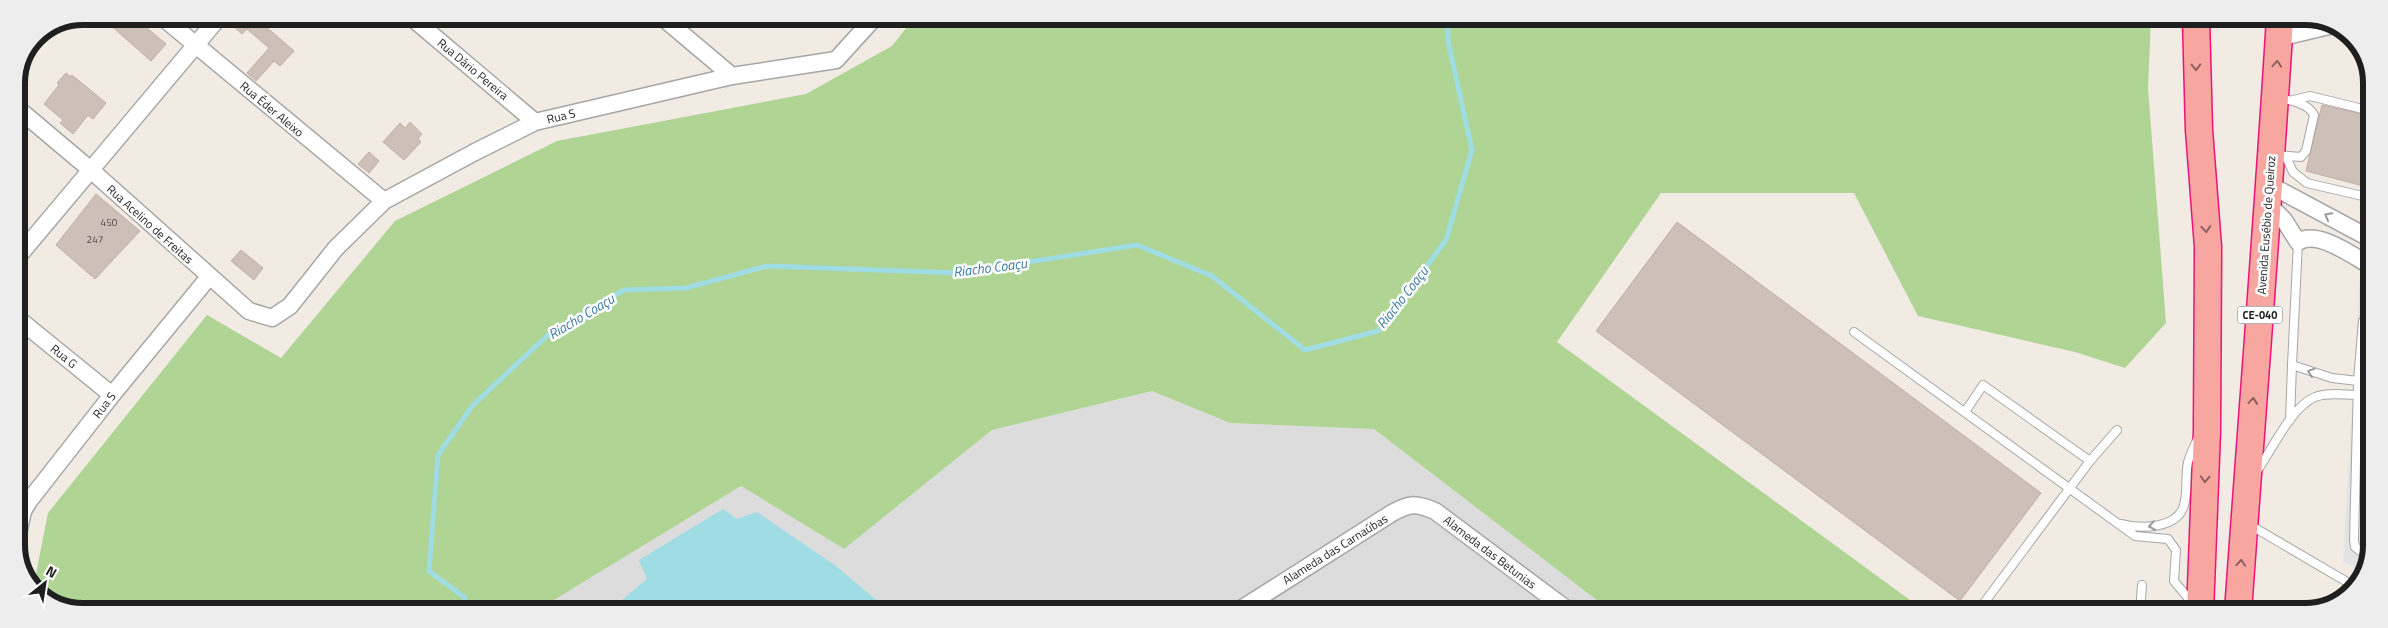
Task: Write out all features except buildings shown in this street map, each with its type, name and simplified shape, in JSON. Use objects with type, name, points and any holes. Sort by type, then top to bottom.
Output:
[{"type":"highway","points":[[2196,25],[2199,130],[2208,247],[2208,414],[2200,603]]},
{"type":"highway","name":"Avenida Eusébio de Queiroz","points":[[2239,603],[2268,193],[2278,156],[2283,99],[2279,28]]},
{"type":"street","name":"Rua Éder Aleixo","points":[[172,25],[384,201]]},
{"type":"street","points":[[25,249],[213,25]]},
{"type":"street","name":"Rua Dário Pereira","points":[[420,25],[535,122]]},
{"type":"street","points":[[671,25],[732,76]]},
{"type":"street","name":"Rua S","points":[[290,306],[336,248],[384,201],[535,122],[732,76],[836,60],[868,25]]},
{"type":"street","points":[[2279,28],[2316,26]]},
{"type":"street","name":"Rua Acelino de Freitas","points":[[25,115],[92,170],[209,277],[249,310],[272,318],[280,315],[290,306]]},
{"type":"street","points":[[2268,193],[2363,235]]},
{"type":"street","points":[[2268,193],[2298,242],[2304,238],[2319,239],[2363,262]]},
{"type":"street","name":"Rua S","points":[[25,512],[29,501],[112,395],[209,277]]},
{"type":"street","name":"Rua G","points":[[25,324],[112,395]]},
{"type":"street","name":"Alameda das Carnaúbas","points":[[1251,603],[1405,506],[1421,505],[1435,511]]},
{"type":"street","name":"Alameda das Betunias","points":[[1435,511],[1551,603]]},
{"type":"lane","points":[[2283,99],[2310,96],[2363,109]]},
{"type":"lane","points":[[2278,156],[2301,157],[2306,151],[2314,115],[2312,109],[2283,99]]},
{"type":"lane","points":[[2278,156],[2307,183],[2363,196]]},
{"type":"lane","points":[[2290,420],[2298,242]]},
{"type":"lane","points":[[2363,321],[2358,381],[2354,540],[2355,547],[2363,553]]},
{"type":"lane","points":[[1854,332],[2135,536],[2168,539],[2176,550],[2174,581],[2192,603]]},
{"type":"lane","points":[[2292,365],[2332,378],[2358,381]]},
{"type":"lane","points":[[1965,412],[1983,385],[2090,461]]},
{"type":"lane","points":[[2246,486],[2290,420],[2302,406],[2315,397],[2324,395],[2358,395]]},
{"type":"lane","points":[[2115,522],[2136,528],[2163,524],[2178,516],[2184,506],[2188,462],[2208,414]]},
{"type":"lane","points":[[1984,603],[2090,461],[2117,430]]},
{"type":"lane","points":[[2244,521],[2349,583]]},
{"type":"lane","points":[[2141,603],[2142,585]]},
{"type":"shaded area","points":[[2360,276],[2363,278],[2363,553],[2357,570],[2343,561]]},
{"type":"shaded area","points":[[1152,391],[1230,423],[1374,429],[1601,603],[549,603],[741,486],[844,549],[992,430]]},
{"type":"green space","points":[[909,25],[2151,25],[2148,88],[2166,323],[2125,368],[2075,352],[1918,316],[1854,193],[1661,193],[1557,342],[1914,603],[1601,603],[1374,429],[1230,423],[1152,391],[992,430],[844,549],[741,486],[549,603],[75,603],[57,597],[45,589],[35,577],[48,513],[207,315],[281,358],[395,221],[557,141],[806,94],[892,46]]},
{"type":"water","points":[[723,509],[737,519],[757,512],[836,566],[880,603],[618,603],[647,579],[639,560]]},
{"type":"waterway","name":"Riacho Coaçu","points":[[466,603],[464,597],[429,571],[438,455],[472,406],[551,332],[624,290],[686,288],[767,266],[959,273],[1137,245],[1212,276],[1305,350],[1378,331],[1446,240],[1472,150],[1448,41],[1448,25]]}]
